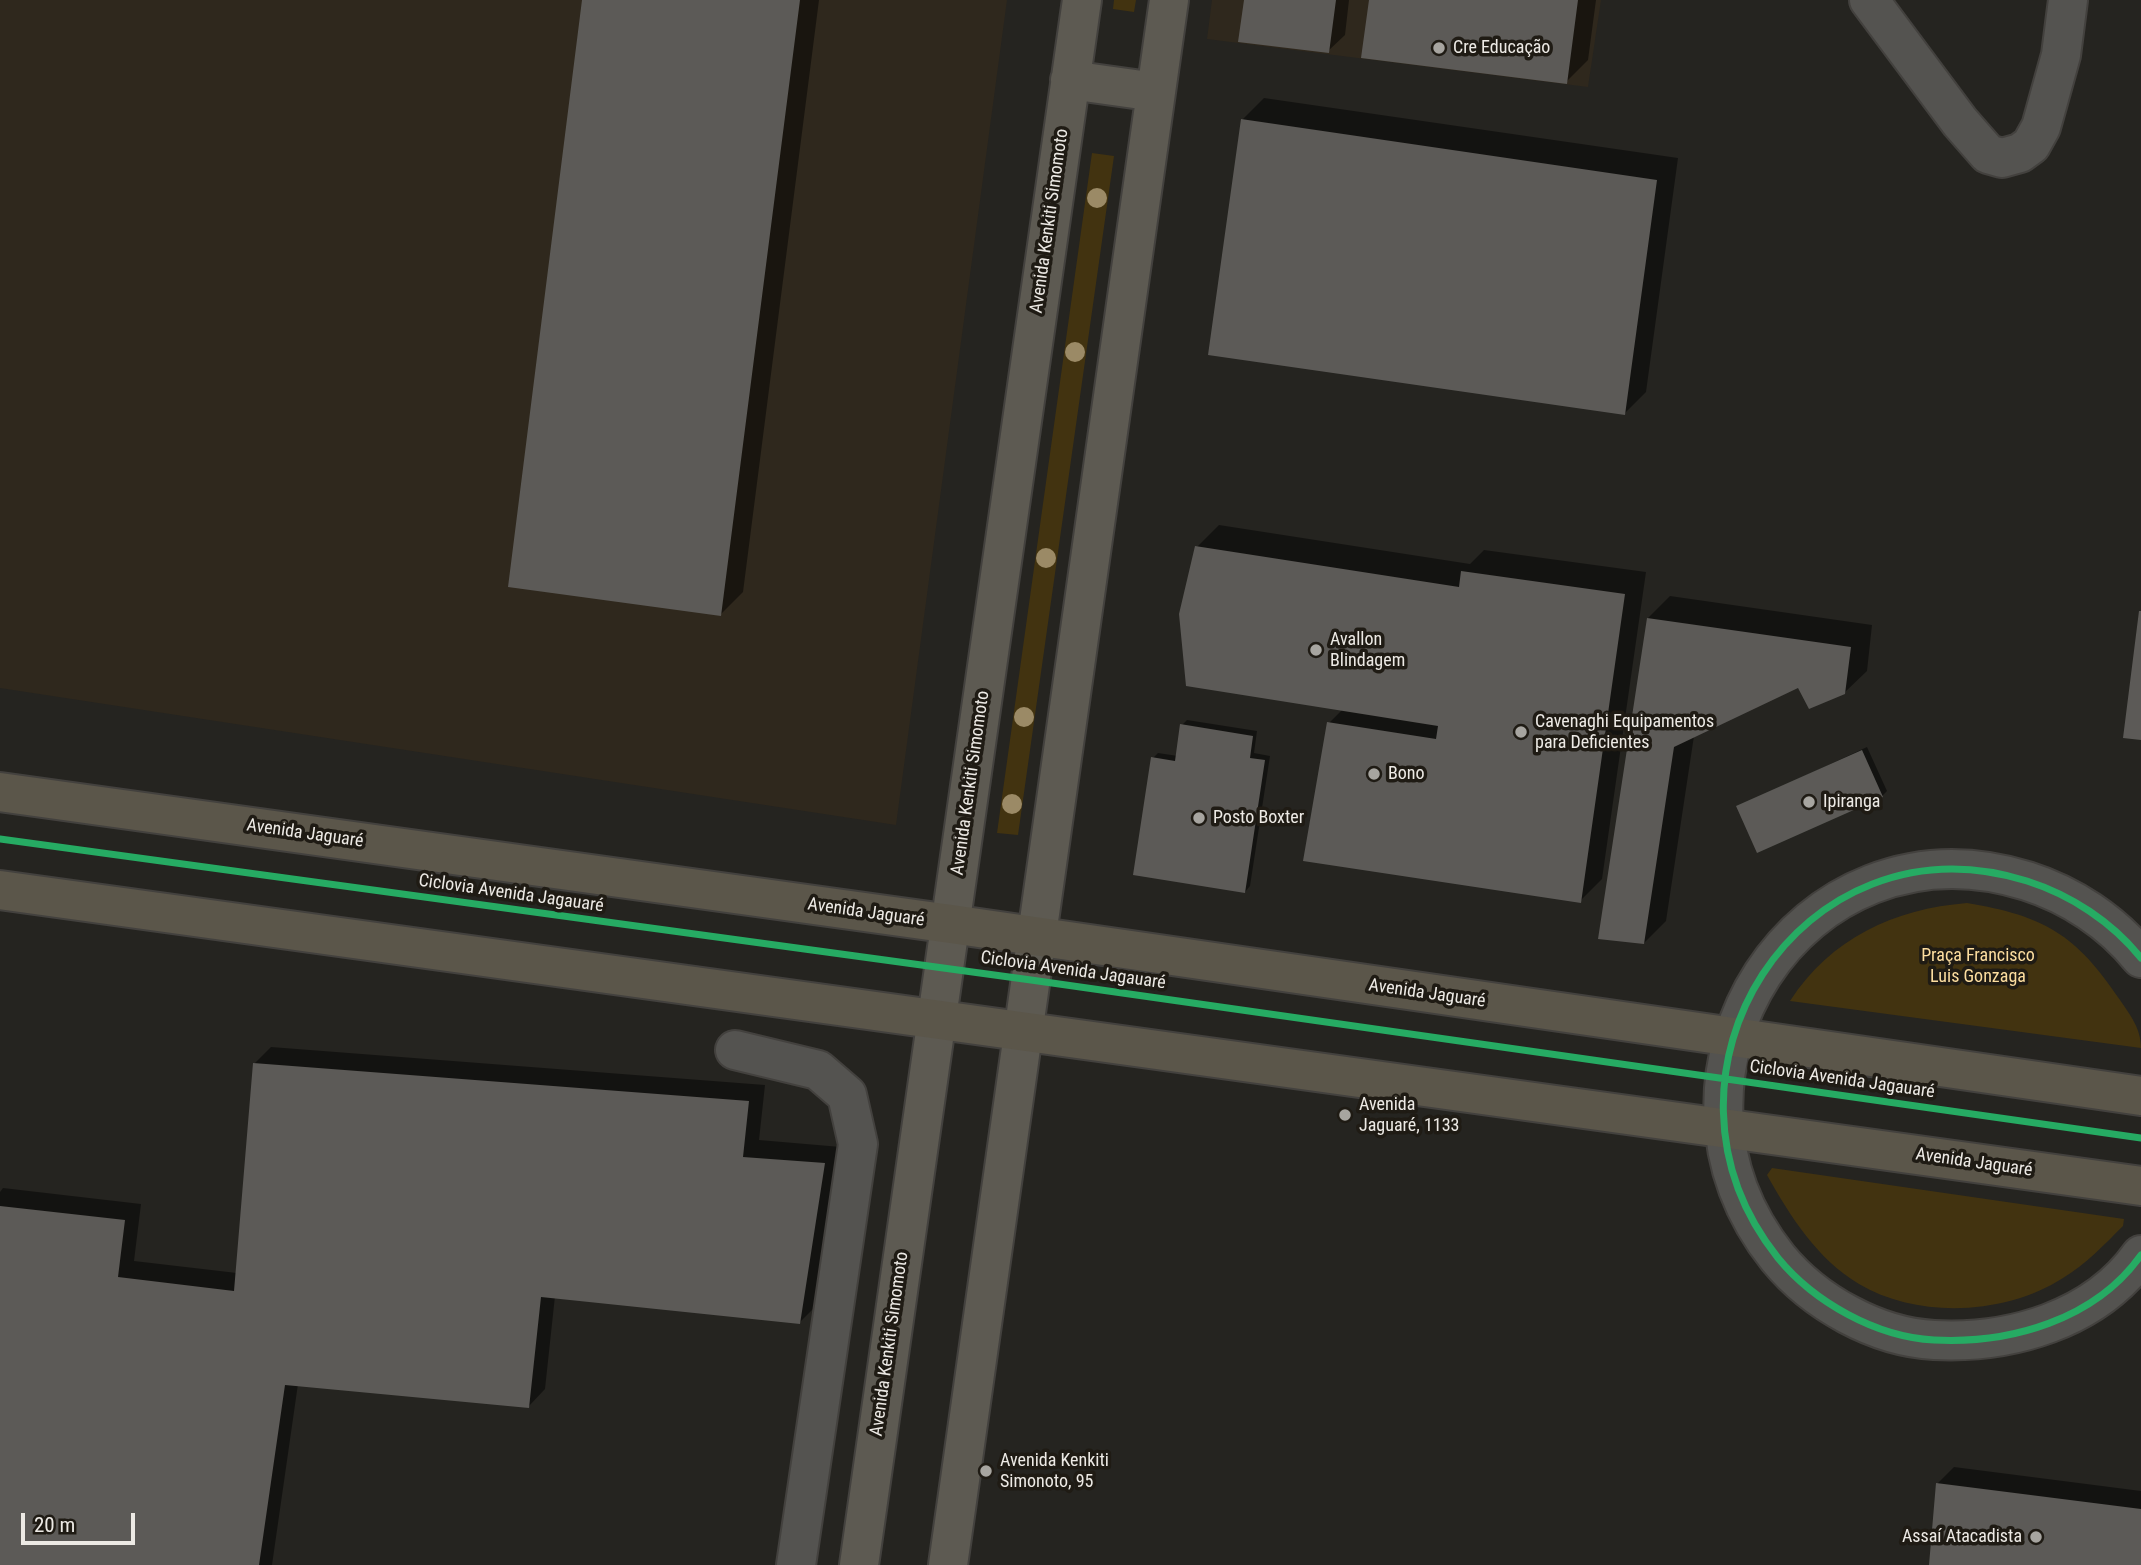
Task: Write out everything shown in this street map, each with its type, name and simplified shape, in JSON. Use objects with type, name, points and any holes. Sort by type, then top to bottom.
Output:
[{"type":"highway","name":"Avenida Jaguaré","points":[[0,792],[951,924],[2141,1096]]},
{"type":"highway","name":"Avenida Jaguaré","points":[[0,890],[937,1017],[2141,1186]]},
{"type":"main road","name":"Avenida Kenkiti Simomoto","points":[[859,1565],[1082,0]]},
{"type":"main road","points":[[948,1565],[1169,0]]},
{"type":"main road","points":[[1070,80],[1156,92]]},
{"type":"street","points":[[1869,0],[1960,122],[1988,154],[2002,158],[2020,153],[2031,145],[2041,127],[2061,55],[2068,0]]},
{"type":"street","points":[[2141,958],[2112,927],[2080,904],[2045,887],[2008,875],[1969,870],[1931,871],[1892,878],[1856,892],[1823,911],[1793,936],[1768,965],[1747,998],[1732,1037],[1723,1079],[1724,1128],[1730,1168],[1744,1205],[1764,1239],[1788,1270],[1852,1316],[1888,1331],[1926,1340],[1965,1342],[2004,1337],[2042,1326],[2077,1310],[2109,1287],[2141,1255]]},
{"type":"street","points":[[735,1050],[818,1070],[847,1095],[858,1144],[796,1565]]},
{"type":"shaded area","points":[[0,0],[1007,0],[896,825],[0,688]]},
{"type":"shaded area","name":"Cre Educação","points":[[1212,0],[1601,0],[1588,87],[1207,39]]},
{"type":"green space","points":[[1114,0],[1136,0],[1134,12],[1113,9]]},
{"type":"green space","points":[[1092,153],[1114,156],[1018,835],[997,833]]},
{"type":"green space","name":"Praça Francisco Luis Gonzaga","points":[[1967,903],[2017,914],[2038,922],[2073,944],[2104,977],[2128,1011],[2137,1028],[2141,1048],[1790,1001],[1806,979],[1825,960],[1866,931],[1914,912]]},
{"type":"green space","points":[[1772,1168],[2124,1219],[2123,1226],[2071,1273],[2040,1290],[2015,1299],[1962,1308],[1908,1303],[1859,1284],[1830,1262],[1806,1236],[1785,1206],[1767,1175]]},
{"type":"building","points":[[582,0],[800,0],[721,616],[508,587]]},
{"type":"building","points":[[1244,0],[1336,0],[1329,53],[1238,42]]},
{"type":"building","name":"Cre Educação","points":[[1369,0],[1578,0],[1567,84],[1361,58]]},
{"type":"building","points":[[1241,119],[1657,180],[1625,415],[1208,355]]},
{"type":"building","points":[[1195,546],[1459,587],[1461,571],[1625,594],[1581,903],[1303,861],[1327,722],[1436,739],[1438,726],[1186,686],[1179,614]]},
{"type":"building","points":[[2141,611],[2141,740],[2123,738]]},
{"type":"building","points":[[1647,618],[1851,647],[1845,694],[1809,709],[1798,688],[1674,747],[1644,944],[1598,939]]},
{"type":"building","name":"Posto Boxter","points":[[1180,724],[1253,736],[1250,758],[1265,760],[1245,893],[1133,875],[1151,757],[1175,761]]},
{"type":"building","name":"Ipiranga","points":[[1862,750],[1883,797],[1757,853],[1736,806]]},
{"type":"building","points":[[253,1063],[749,1101],[743,1157],[825,1163],[800,1324],[541,1297],[529,1408],[285,1385],[259,1565],[0,1565],[0,1206],[125,1220],[118,1277],[234,1291]]},
{"type":"building","name":"Assaí Atacadista","points":[[1936,1483],[2141,1509],[2141,1565],[1929,1565]]},
{"type":"cycle path","name":"Ciclovia Avenida Jagauaré","points":[[0,839],[1031,980],[2141,1138]]},
{"type":"cycle path","points":[[2141,958],[2117,933],[2090,911],[2027,881],[1945,869],[1872,884],[1810,921],[1763,974],[1733,1040],[1723,1112],[1737,1186],[1778,1258],[1809,1289],[1828,1302],[1890,1332],[1934,1340],[1992,1338],[2021,1332],[2075,1312],[2100,1296],[2122,1277],[2141,1255]]},
{"type":"place","name":"Cre Educação","points":[[1439,48]]},
{"type":"place","name":"Avallon Blindagem","points":[[1316,650]]},
{"type":"place","name":"Cavenaghi Equipamentos para Deficientes","points":[[1521,732]]},
{"type":"place","name":"Bono","points":[[1374,774]]},
{"type":"place","name":"Ipiranga","points":[[1809,802]]},
{"type":"place","name":"Posto Boxter","points":[[1199,818]]},
{"type":"place","name":"Avenida Jaguaré, 1133","points":[[1345,1115]]},
{"type":"place","name":"Avenida Kenkiti Simonoto, 95","points":[[986,1471]]},
{"type":"place","name":"Assaí Atacadista","points":[[2036,1537]]}]
